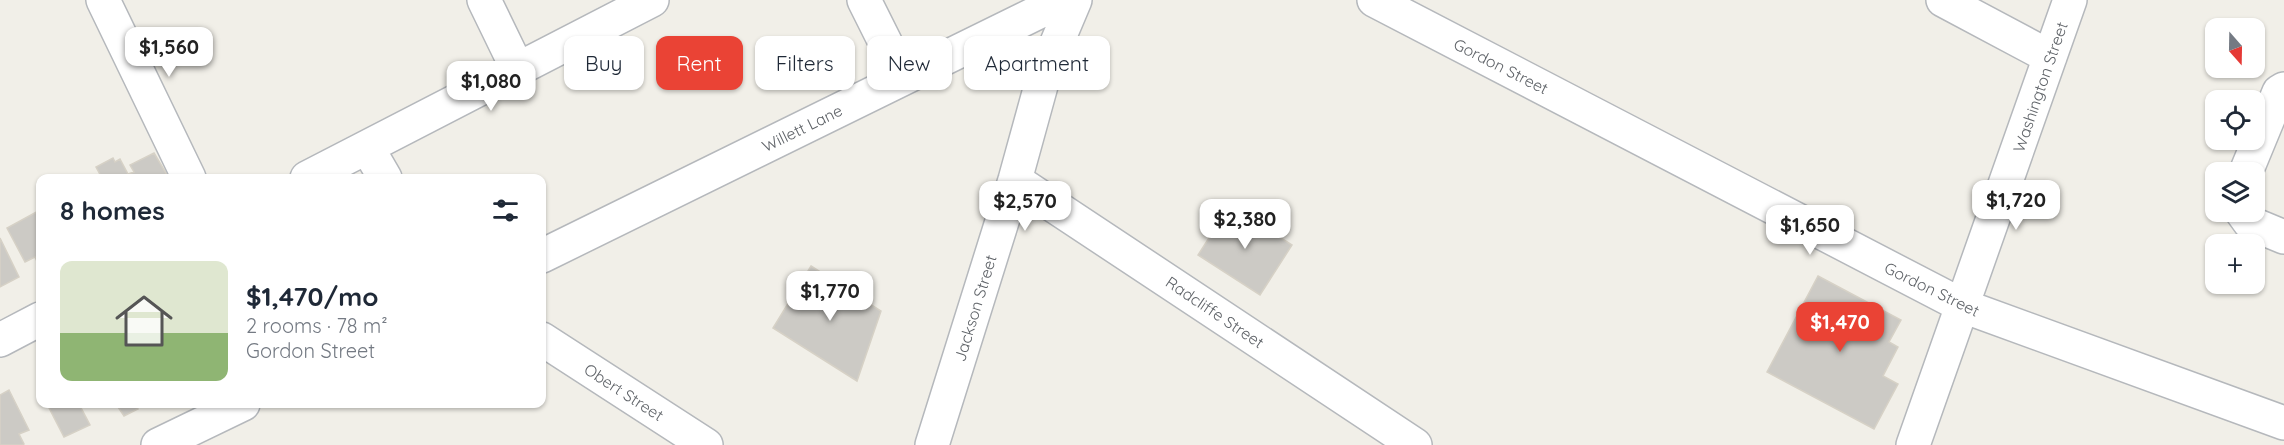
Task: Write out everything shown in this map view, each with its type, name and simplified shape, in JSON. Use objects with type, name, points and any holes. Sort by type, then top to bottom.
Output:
[{"type":"street","points":[[103,0],[187,174]]},
{"type":"street","points":[[484,0],[518,70]]},
{"type":"street","points":[[315,174],[652,0]]},
{"type":"street","points":[[864,0],[882,36]]},
{"type":"street","name":"Willett Lane","points":[[952,54],[1063,0]]},
{"type":"street","name":"Jackson Street","points":[[932,445],[1015,180],[1045,71],[1076,0]]},
{"type":"street","name":"Gordon Street","points":[[1374,0],[1962,306],[2284,423]]},
{"type":"street","points":[[1943,0],[2050,57]]},
{"type":"street","name":"Washington Street","points":[[1913,445],[2070,0]]},
{"type":"street","points":[[2250,162],[2279,93],[2284,89]]},
{"type":"street","name":"Willett Lane","points":[[546,254],[879,90]]},
{"type":"street","points":[[367,147],[383,174]]},
{"type":"street","name":"Radcliffe Street","points":[[1015,180],[1415,445]]},
{"type":"street","points":[[2249,222],[2284,237]]},
{"type":"street","points":[[0,340],[36,321]]},
{"type":"street","name":"Obert Street","points":[[546,342],[706,445]]},
{"type":"street","points":[[158,445],[235,408]]},
{"type":"building","points":[[154,153],[167,174],[128,174],[134,172],[130,165]]},
{"type":"building","points":[[113,158],[115,162],[120,159],[128,174],[100,174],[96,167]]},
{"type":"building","points":[[1230,205],[1292,245],[1260,295],[1198,255]]},
{"type":"building","points":[[36,212],[36,259],[35,257],[25,262],[7,228]]},
{"type":"building","points":[[0,238],[19,277],[0,287]]},
{"type":"building","points":[[811,266],[881,311],[857,381],[773,328]]},
{"type":"building","points":[[1818,276],[1901,320],[1889,342],[1898,347],[1883,376],[1898,384],[1874,429],[1767,372]]},
{"type":"building","points":[[9,390],[29,430],[19,434],[24,444],[22,445],[0,445],[0,395]]},
{"type":"building","points":[[49,408],[81,408],[90,425],[64,437]]},
{"type":"building","points":[[119,408],[138,409],[124,416]]}]
